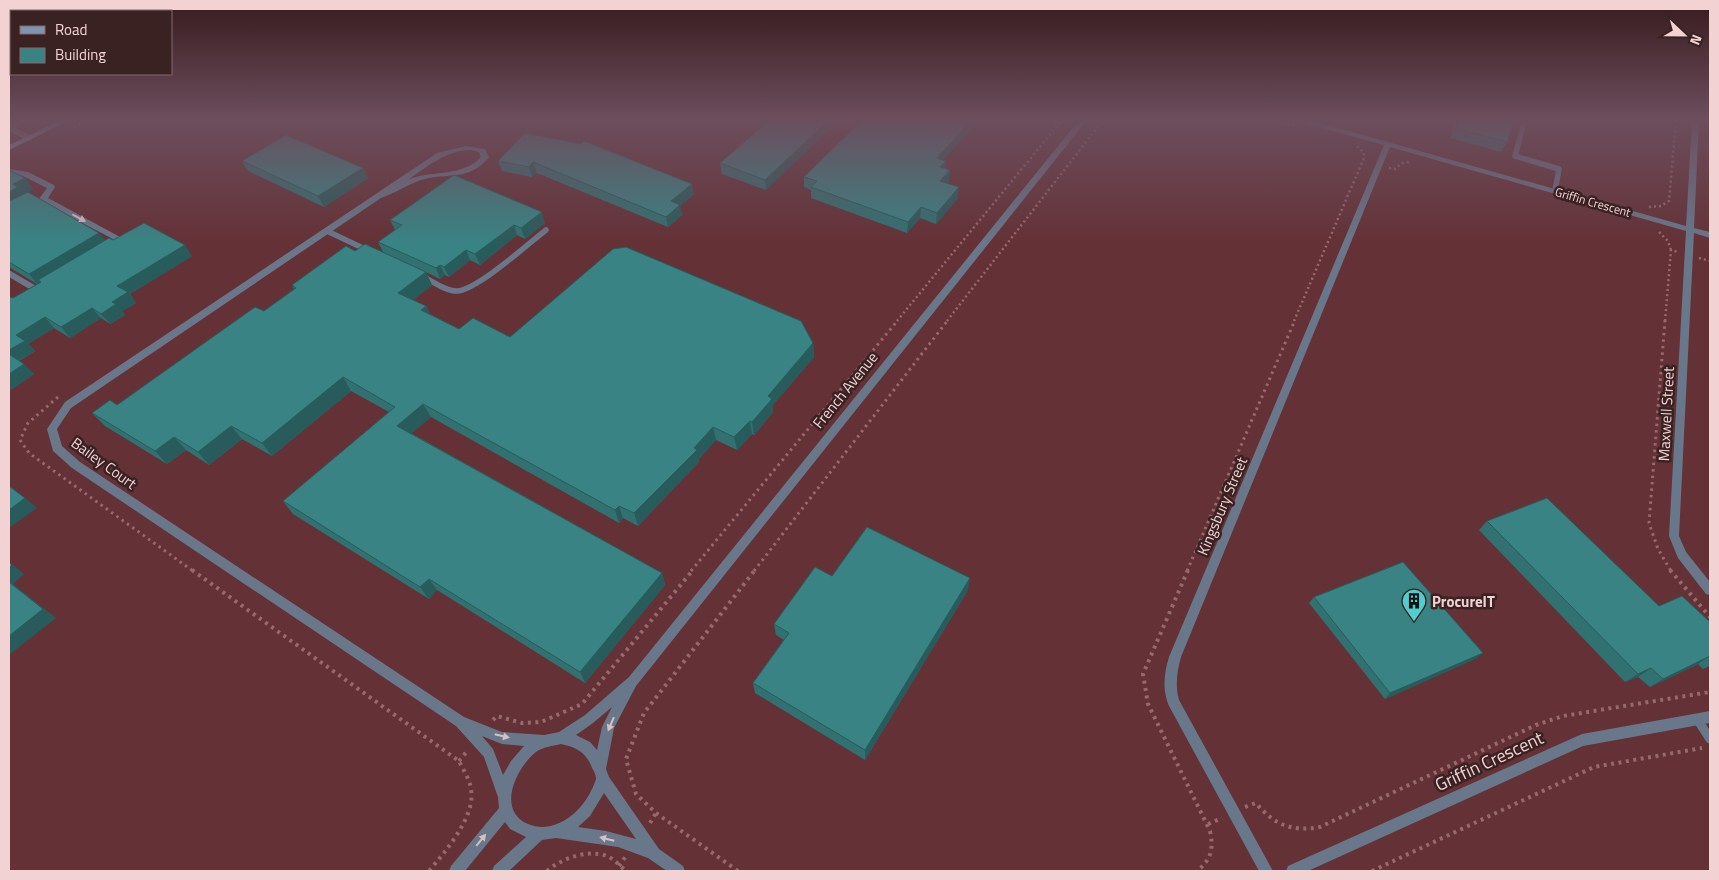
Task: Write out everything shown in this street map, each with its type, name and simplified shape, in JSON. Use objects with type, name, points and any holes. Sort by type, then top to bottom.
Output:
[{"type":"street","name":"Bailey Court","points":[[431,161],[68,405],[52,429],[57,448],[76,465],[479,735],[489,753],[504,795]]},
{"type":"street","name":"Bailey Court","points":[[380,196],[408,182],[426,176],[465,173],[478,167],[483,161]]},
{"type":"street","name":"French Avenue","points":[[601,775],[608,727],[633,681],[1050,161]]},
{"type":"street","name":"Kingsbury Street","points":[[1266,871],[1173,702],[1169,678],[1175,657],[1381,161]]},
{"type":"street","name":"Griffin Crescent","points":[[1449,161],[1710,235]]},
{"type":"street","name":"Maxwell Street","points":[[1694,161],[1674,536],[1682,555],[1710,590]]},
{"type":"street","points":[[9,171],[25,174],[51,187],[43,198],[118,238],[114,246],[105,251]]},
{"type":"street","points":[[32,200],[48,192]]},
{"type":"street","points":[[9,273],[38,291],[55,281]]},
{"type":"street","name":"French Avenue","points":[[561,738],[589,719],[633,681]]},
{"type":"street","name":"Griffin Crescent","points":[[1293,871],[1582,740],[1710,717]]},
{"type":"street","points":[[479,735],[546,741]]},
{"type":"street","points":[[654,854],[601,775],[596,757],[587,746],[575,740],[561,738],[546,741],[533,747],[512,768],[506,781],[504,795],[506,810],[513,822],[525,830],[539,834],[554,832],[589,835],[654,854],[678,871]]},
{"type":"street","points":[[554,832],[570,826],[584,815],[594,801],[601,775]]},
{"type":"street","points":[[456,871],[506,810]]},
{"type":"street","points":[[499,871],[539,834]]},
{"type":"lane","points":[[1532,161],[1559,169],[1556,191]]},
{"type":"lane","points":[[412,271],[456,291],[462,291],[476,283],[546,230]]},
{"type":"lane","points":[[327,231],[370,251]]},
{"type":"lane","points":[[1697,719],[1710,739]]},
{"type":"path","points":[[459,761],[496,716],[522,724],[545,722],[582,704],[1028,161]]},
{"type":"path","points":[[738,871],[656,813],[636,794],[626,759],[644,713],[1070,161]]},
{"type":"path","points":[[1645,206],[1662,206],[1670,201],[1673,161]]},
{"type":"path","points":[[1704,259],[1710,261]]},
{"type":"path","points":[[60,396],[28,423],[20,440],[30,453],[459,761],[472,792],[465,820],[450,846],[429,871]]},
{"type":"path","points":[[1249,806],[1256,803],[1264,814],[1284,828],[1303,830],[1320,827],[1536,725],[1563,716],[1710,692]]},
{"type":"path","points":[[1372,871],[1594,767],[1710,747]]},
{"type":"path","points":[[1208,824],[1217,821]]},
{"type":"path","points":[[547,871],[554,863],[583,855],[608,856],[626,871]]},
{"type":"building","points":[[242,161],[347,161],[363,168],[318,196]]},
{"type":"building","points":[[498,161],[634,161],[692,184],[671,201],[680,205],[666,217],[533,162],[529,167]]},
{"type":"building","points":[[722,161],[785,161],[765,180],[720,163]]},
{"type":"building","points":[[820,161],[946,161],[940,167],[950,170],[940,181],[959,187],[937,213],[921,207],[908,222],[811,187],[817,181],[804,177]]},
{"type":"building","points":[[9,170],[25,178],[13,184],[18,187],[9,192]]},
{"type":"building","points":[[454,175],[542,212],[521,228],[514,225],[475,254],[466,250],[444,267],[440,265],[436,268],[378,242],[402,225],[390,220]]},
{"type":"building","points":[[28,192],[99,233],[29,274],[9,262],[9,201]]},
{"type":"building","points":[[144,223],[185,245],[117,286],[128,292],[112,302],[116,304],[101,314],[92,308],[61,327],[45,317],[16,335],[25,341],[9,350],[9,297],[13,298],[41,282],[38,280],[109,238],[113,240]]},
{"type":"building","points":[[365,244],[426,272],[398,293],[426,306],[421,310],[459,329],[473,318],[510,337],[613,249],[626,247],[801,321],[813,343],[768,396],[772,399],[752,422],[750,421],[734,437],[713,427],[694,448],[697,450],[634,513],[619,506],[615,510],[423,404],[397,426],[662,573],[580,672],[429,579],[420,587],[283,501],[395,407],[343,377],[262,443],[231,426],[198,452],[174,437],[155,451],[92,413],[110,400],[117,405],[255,307],[264,311],[296,288],[292,285],[346,246],[355,251]]},
{"type":"building","points":[[9,354],[24,364],[9,374]]},
{"type":"building","points":[[9,486],[25,498],[9,510]]},
{"type":"building","points":[[1547,498],[1659,606],[1682,596],[1710,622],[1710,656],[1663,679],[1651,668],[1638,674],[1487,521]]},
{"type":"building","points":[[867,527],[970,578],[865,750],[753,683],[789,633],[774,624],[815,567],[832,576]]},
{"type":"building","points":[[1403,562],[1483,653],[1390,693],[1314,597]]},
{"type":"building","points":[[9,582],[43,609],[9,636]]},
{"type":"place","name":"ProcureIT","points":[[1414,622]]}]
